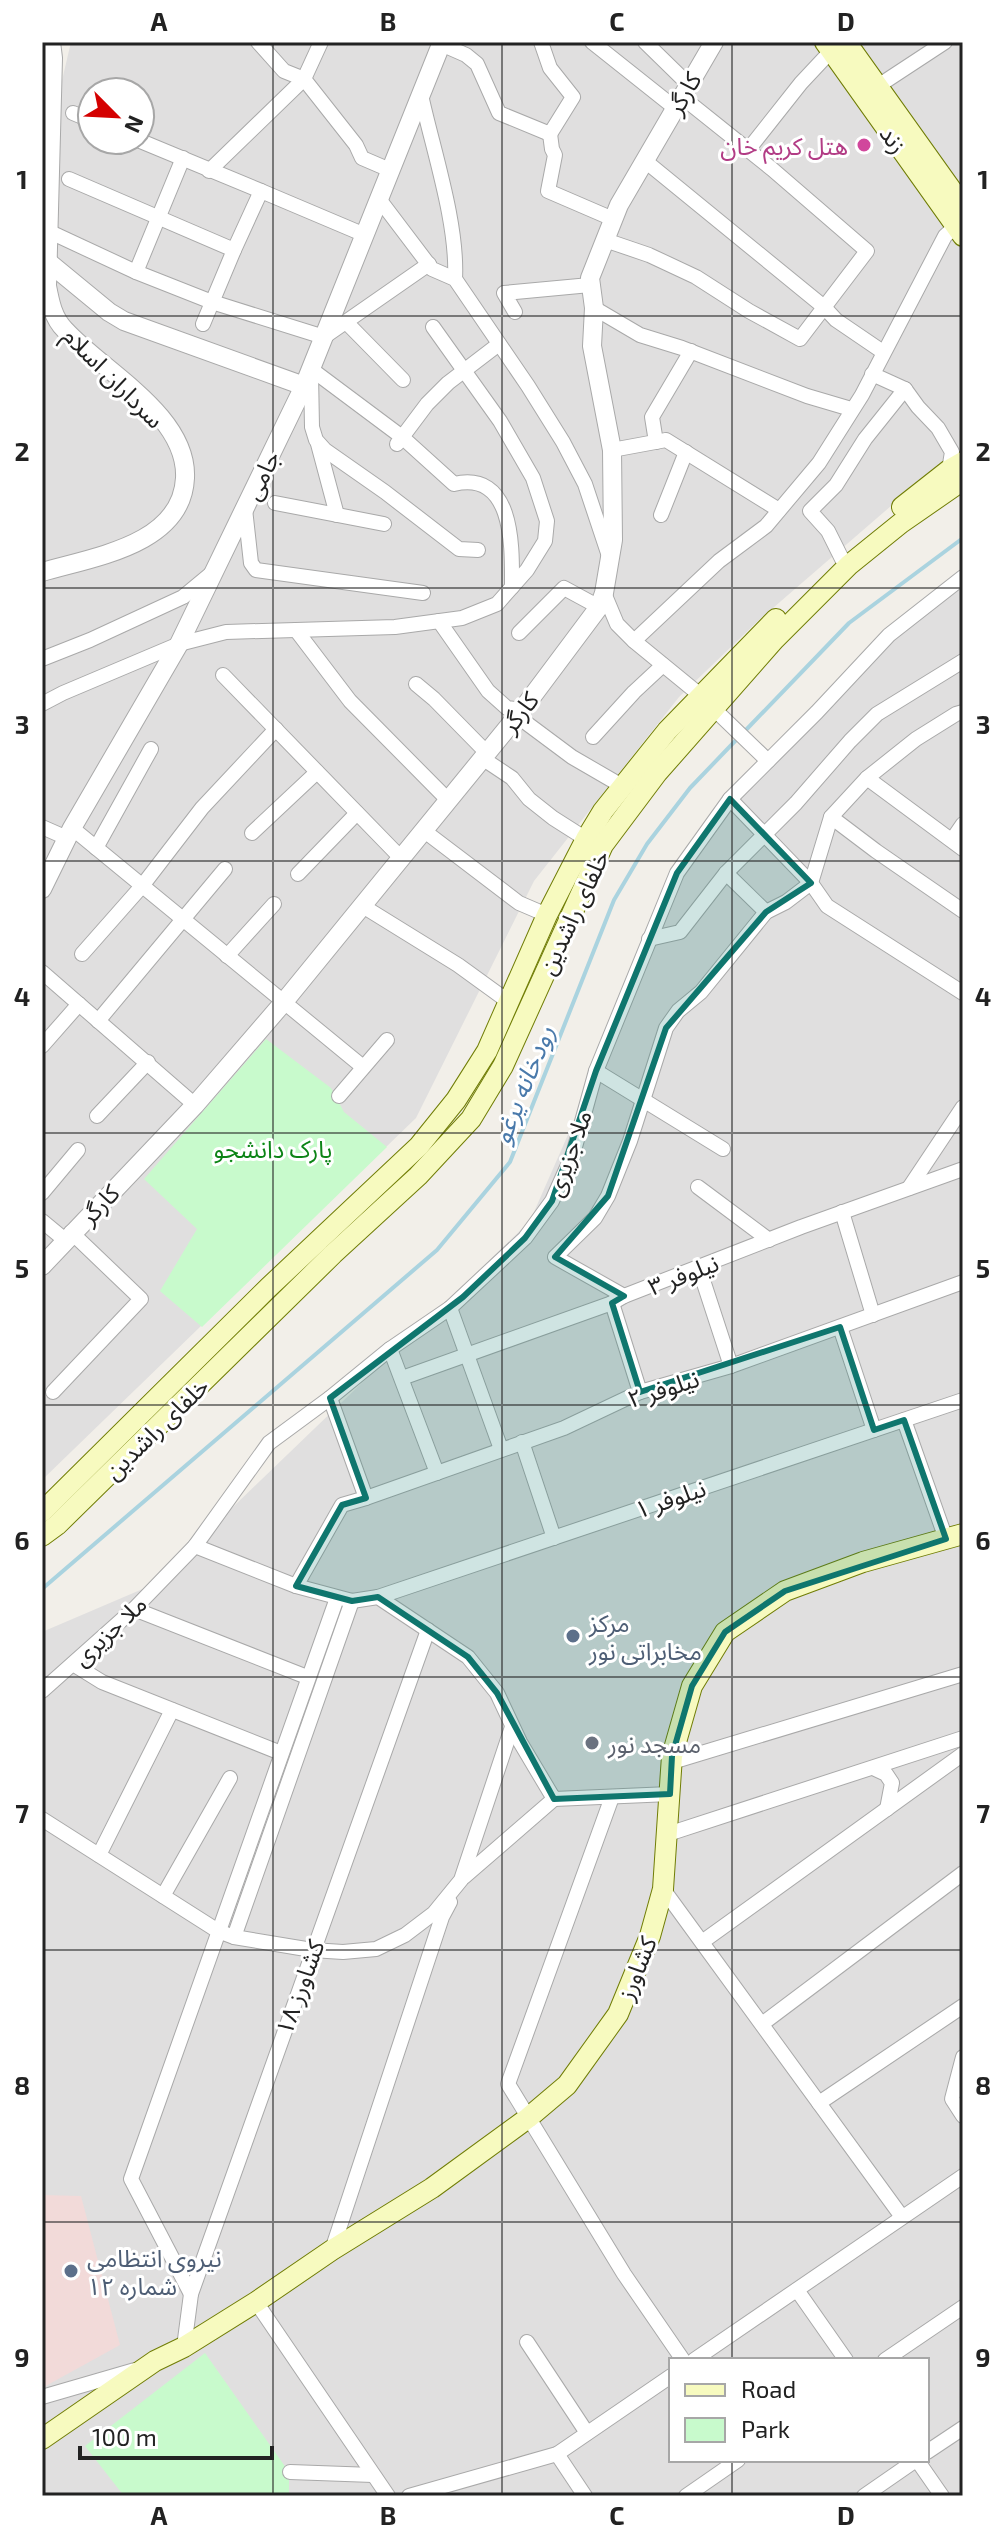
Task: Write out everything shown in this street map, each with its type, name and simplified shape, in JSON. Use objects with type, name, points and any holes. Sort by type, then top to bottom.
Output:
[{"type":"main road","name":"زند","points":[[834,45],[878,86],[963,206]]},
{"type":"main road","name":"زند","points":[[834,45],[960,231]]},
{"type":"main road","points":[[42,1512],[268,1288],[419,1146],[456,1100],[487,1051],[547,915],[586,839],[622,786],[706,702],[774,621],[842,559],[958,471]]},
{"type":"main road","name":"خلفای راشدین","points":[[42,1536],[57,1525],[333,1254],[418,1176],[471,1119],[503,1066],[603,845],[706,702],[849,565],[958,471]]},
{"type":"main road","name":"کشاورز","points":[[179,2350],[432,2188],[528,2118],[567,2085],[618,2014],[650,1936],[663,1889],[672,1762],[692,1686],[725,1632],[785,1591],[863,1562],[955,1537]]},
{"type":"main road","points":[[42,2439],[147,2367],[179,2350]]},
{"type":"main road","points":[[42,2455],[179,2350]]},
{"type":"street","name":"سرداران اسلام","points":[[42,572],[111,552],[154,533],[176,511],[182,499],[185,472],[177,444],[166,425],[142,398],[64,329],[52,310],[47,286],[51,42]]},
{"type":"street","points":[[258,42],[284,71],[304,79],[356,145],[362,158],[390,170]]},
{"type":"street","points":[[209,171],[304,79],[321,42]]},
{"type":"street","points":[[541,42],[550,68],[573,97],[550,134],[555,155],[548,191],[613,219]]},
{"type":"street","points":[[592,42],[682,96],[867,251],[800,339],[696,277],[649,255],[605,240]]},
{"type":"street","points":[[645,42],[682,96]]},
{"type":"street","name":"کارگر","points":[[42,1266],[195,1105],[283,1003],[520,713],[602,600],[613,540],[612,450],[592,346],[594,308],[590,278],[613,219],[644,160],[714,42]]},
{"type":"street","points":[[878,86],[945,42]]},
{"type":"street","points":[[442,43],[477,64],[499,113],[550,134]]},
{"type":"street","name":"جامی","points":[[42,889],[70,833],[179,644],[308,378],[442,43]]},
{"type":"street","points":[[748,150],[834,45]]},
{"type":"street","points":[[421,95],[450,220],[456,261],[455,279]]},
{"type":"street","points":[[156,147],[365,235]]},
{"type":"street","points":[[136,272],[183,158]]},
{"type":"street","points":[[644,160],[836,320],[883,352]]},
{"type":"street","points":[[69,179],[234,250]]},
{"type":"street","points":[[203,324],[261,191]]},
{"type":"street","points":[[379,199],[432,269],[455,279],[563,442],[585,484],[610,559]]},
{"type":"street","points":[[48,231],[136,272],[212,302],[324,337],[429,264]]},
{"type":"street","points":[[634,641],[719,561],[766,526],[819,463],[862,395],[945,236],[960,231]]},
{"type":"street","points":[[47,261],[124,321],[308,378],[400,441],[454,484],[466,482],[490,490],[507,515],[513,553],[512,587]]},
{"type":"street","points":[[515,312],[504,293],[590,285]]},
{"type":"street","points":[[594,308],[640,335],[851,409]]},
{"type":"street","points":[[346,322],[403,380]]},
{"type":"street","points":[[42,704],[179,644],[226,632],[395,627],[462,618],[497,604],[527,570],[545,541],[547,521],[533,478],[500,421],[433,327]]},
{"type":"street","points":[[400,441],[427,404],[499,344]]},
{"type":"street","points":[[656,442],[652,417],[691,351]]},
{"type":"street","points":[[872,374],[905,389],[938,428],[952,452],[958,471]]},
{"type":"street","points":[[308,378],[312,427],[337,515]]},
{"type":"street","points":[[842,559],[828,531],[810,511],[836,485],[865,439],[905,389]]},
{"type":"street","points":[[316,440],[325,450],[459,549],[478,550]]},
{"type":"street","points":[[612,450],[666,440],[779,510]]},
{"type":"street","points":[[661,515],[686,452]]},
{"type":"street","points":[[275,503],[384,524]]},
{"type":"street","points":[[245,508],[251,563],[256,570],[423,593]]},
{"type":"street","points":[[42,659],[183,597],[215,570]]},
{"type":"street","name":"ملا جزیری","points":[[42,1691],[134,1609],[195,1546],[269,1443],[390,1349],[450,1308],[525,1238],[552,1201],[573,1154],[596,1071],[677,873],[730,799],[889,635],[963,577]]},
{"type":"street","points":[[519,633],[564,588],[602,600],[617,624],[634,641],[706,702],[768,761]]},
{"type":"street","points":[[439,621],[488,691],[507,708],[520,713],[572,757],[622,786]]},
{"type":"street","points":[[296,630],[350,701],[448,800]]},
{"type":"street","points":[[649,939],[680,932],[726,873],[796,803],[877,714],[963,661]]},
{"type":"street","points":[[593,737],[663,665]]},
{"type":"street","points":[[223,675],[401,858]]},
{"type":"street","points":[[416,684],[434,699],[484,755],[512,778],[529,799],[586,839]]},
{"type":"street","points":[[640,1392],[618,1300],[555,1257],[595,1218],[608,1196],[620,1170],[666,1028],[678,1011],[701,992],[766,912],[786,902],[811,883],[831,817],[867,778],[916,739],[963,712]]},
{"type":"street","points":[[82,954],[142,886],[202,808],[276,729]]},
{"type":"street","points":[[96,848],[151,749]]},
{"type":"street","points":[[252,833],[317,772]]},
{"type":"street","points":[[867,778],[958,844],[963,824]]},
{"type":"street","points":[[730,799],[811,883],[827,906],[963,993]]},
{"type":"street","points":[[298,874],[357,813]]},
{"type":"street","points":[[831,817],[963,911]]},
{"type":"street","points":[[42,827],[70,833],[96,848],[363,1067]]},
{"type":"street","points":[[423,830],[519,903],[547,915]]},
{"type":"street","points":[[98,1021],[225,869]]},
{"type":"street","points":[[726,873],[766,912]]},
{"type":"street","points":[[227,956],[274,904]]},
{"type":"street","points":[[361,905],[458,965],[509,1002]]},
{"type":"street","points":[[42,972],[195,1105]]},
{"type":"street","points":[[42,1046],[79,1004]]},
{"type":"street","points":[[339,1096],[387,1040]]},
{"type":"street","points":[[97,1116],[148,1062]]},
{"type":"street","points":[[596,1071],[723,1149]]},
{"type":"street","points":[[909,1188],[963,1107]]},
{"type":"street","points":[[42,1193],[78,1150]]},
{"type":"street","name":"نیلوفر ۳","points":[[402,1378],[963,1169]]},
{"type":"street","points":[[698,1187],[769,1240]]},
{"type":"street","points":[[842,1212],[873,1315]]},
{"type":"street","points":[[42,1221],[68,1236],[141,1299],[53,1392]]},
{"type":"street","points":[[699,1268],[731,1366]]},
{"type":"street","name":"نیلوفر ۲","points":[[296,1586],[342,1505],[564,1428],[640,1392],[731,1366],[963,1282]]},
{"type":"street","points":[[450,1308],[501,1449]]},
{"type":"street","points":[[840,1327],[874,1430]]},
{"type":"street","points":[[390,1349],[437,1473]]},
{"type":"street","points":[[330,1398],[366,1498]]},
{"type":"street","name":"نیلوفر ۱","points":[[345,1599],[378,1597],[963,1400]]},
{"type":"street","points":[[904,1420],[955,1537]]},
{"type":"street","points":[[522,1442],[554,1538]]},
{"type":"street","points":[[195,1546],[296,1586],[345,1599]]},
{"type":"street","points":[[378,1597],[468,1657],[497,1693],[512,1727],[554,1799]]},
{"type":"street","points":[[191,2294],[131,2179],[307,1677],[345,1599]]},
{"type":"street","points":[[234,1937],[345,1599]]},
{"type":"street","points":[[134,1609],[307,1677]]},
{"type":"street","name":"کشاورز ۱۸","points":[[179,2350],[191,2294],[428,1630]]},
{"type":"street","points":[[73,1664],[102,1682],[281,1753]]},
{"type":"street","points":[[672,1762],[963,1674]]},
{"type":"street","points":[[99,1855],[172,1710]]},
{"type":"street","points":[[332,2250],[442,1917],[461,1880],[512,1727]]},
{"type":"street","points":[[668,1834],[963,1738]]},
{"type":"street","points":[[702,1942],[963,1754]]},
{"type":"street","points":[[873,1768],[886,1774],[892,1783],[887,1809]]},
{"type":"street","points":[[163,1896],[230,1778]]},
{"type":"street","points":[[43,1823],[218,1931],[234,1937],[343,1952],[376,1949],[405,1935],[434,1913],[461,1880],[554,1799],[670,1794]]},
{"type":"street","points":[[612,1797],[508,2084],[624,2274],[682,2358]]},
{"type":"street","points":[[762,2024],[963,1873]]},
{"type":"street","points":[[663,1889],[902,2217]]},
{"type":"street","points":[[819,2103],[963,2006]]},
{"type":"street","points":[[963,2057],[952,2099],[963,2116]]},
{"type":"street","points":[[697,2358],[963,2176]]},
{"type":"street","points":[[797,2290],[845,2358]]},
{"type":"street","points":[[256,2302],[388,2496]]},
{"type":"street","points":[[888,2358],[963,2307]]},
{"type":"street","points":[[527,2342],[587,2433]]},
{"type":"street","points":[[42,2397],[147,2367]]},
{"type":"street","points":[[409,2496],[557,2454],[669,2377]]},
{"type":"street","points":[[929,2451],[963,2428]]},
{"type":"street","points":[[557,2454],[585,2496]]},
{"type":"street","points":[[686,2496],[735,2462]]},
{"type":"street","points":[[864,2496],[913,2462]]},
{"type":"street","points":[[917,2462],[942,2496]]},
{"type":"street","points":[[290,2472],[373,2475]]},
{"type":"highlighted area","points":[[730,799],[811,883],[766,912],[666,1028],[608,1196],[555,1257],[624,1296],[612,1303],[640,1392],[840,1327],[874,1430],[904,1420],[946,1539],[785,1591],[725,1632],[692,1686],[672,1756],[670,1794],[554,1799],[497,1693],[468,1657],[378,1597],[352,1601],[296,1586],[342,1505],[366,1498],[330,1398],[463,1297],[525,1238],[552,1201],[596,1071],[677,873]]},
{"type":"shaded area","points":[[71,42],[963,42],[963,461],[921,480],[759,620],[679,697],[534,881],[416,1118],[42,1480],[42,166]]},
{"type":"shaded area","points":[[963,576],[963,2496],[42,2496],[42,1632],[152,1585],[530,1221],[686,853],[900,623]]},
{"type":"shaded area","name":"نیروی انتظامی شماره ۱۲","points":[[42,2195],[81,2196],[120,2345],[42,2388]]},
{"type":"green space","name":"پارک دانشجو","points":[[266,1039],[331,1088],[344,1112],[387,1147],[202,1327],[160,1291],[197,1229],[144,1179]]},
{"type":"green space","points":[[205,2353],[289,2472],[289,2496],[124,2496],[85,2446]]},
{"type":"waterway","name":"رودخانه یرغو","points":[[744,732],[849,623],[963,538]]},
{"type":"waterway","name":"رودخانه یرغو","points":[[42,1589],[437,1250],[510,1162],[614,900],[647,844],[690,788],[738,738]]},
{"type":"place","name":"هتل کریم خان","points":[[864,145]]},
{"type":"place","name":"مرکز مخابراتی نور","points":[[573,1636]]},
{"type":"place","name":"مسجد نور","points":[[592,1743]]},
{"type":"place","name":"نیروی انتظامی شماره ۱۲","points":[[71,2271]]}]
